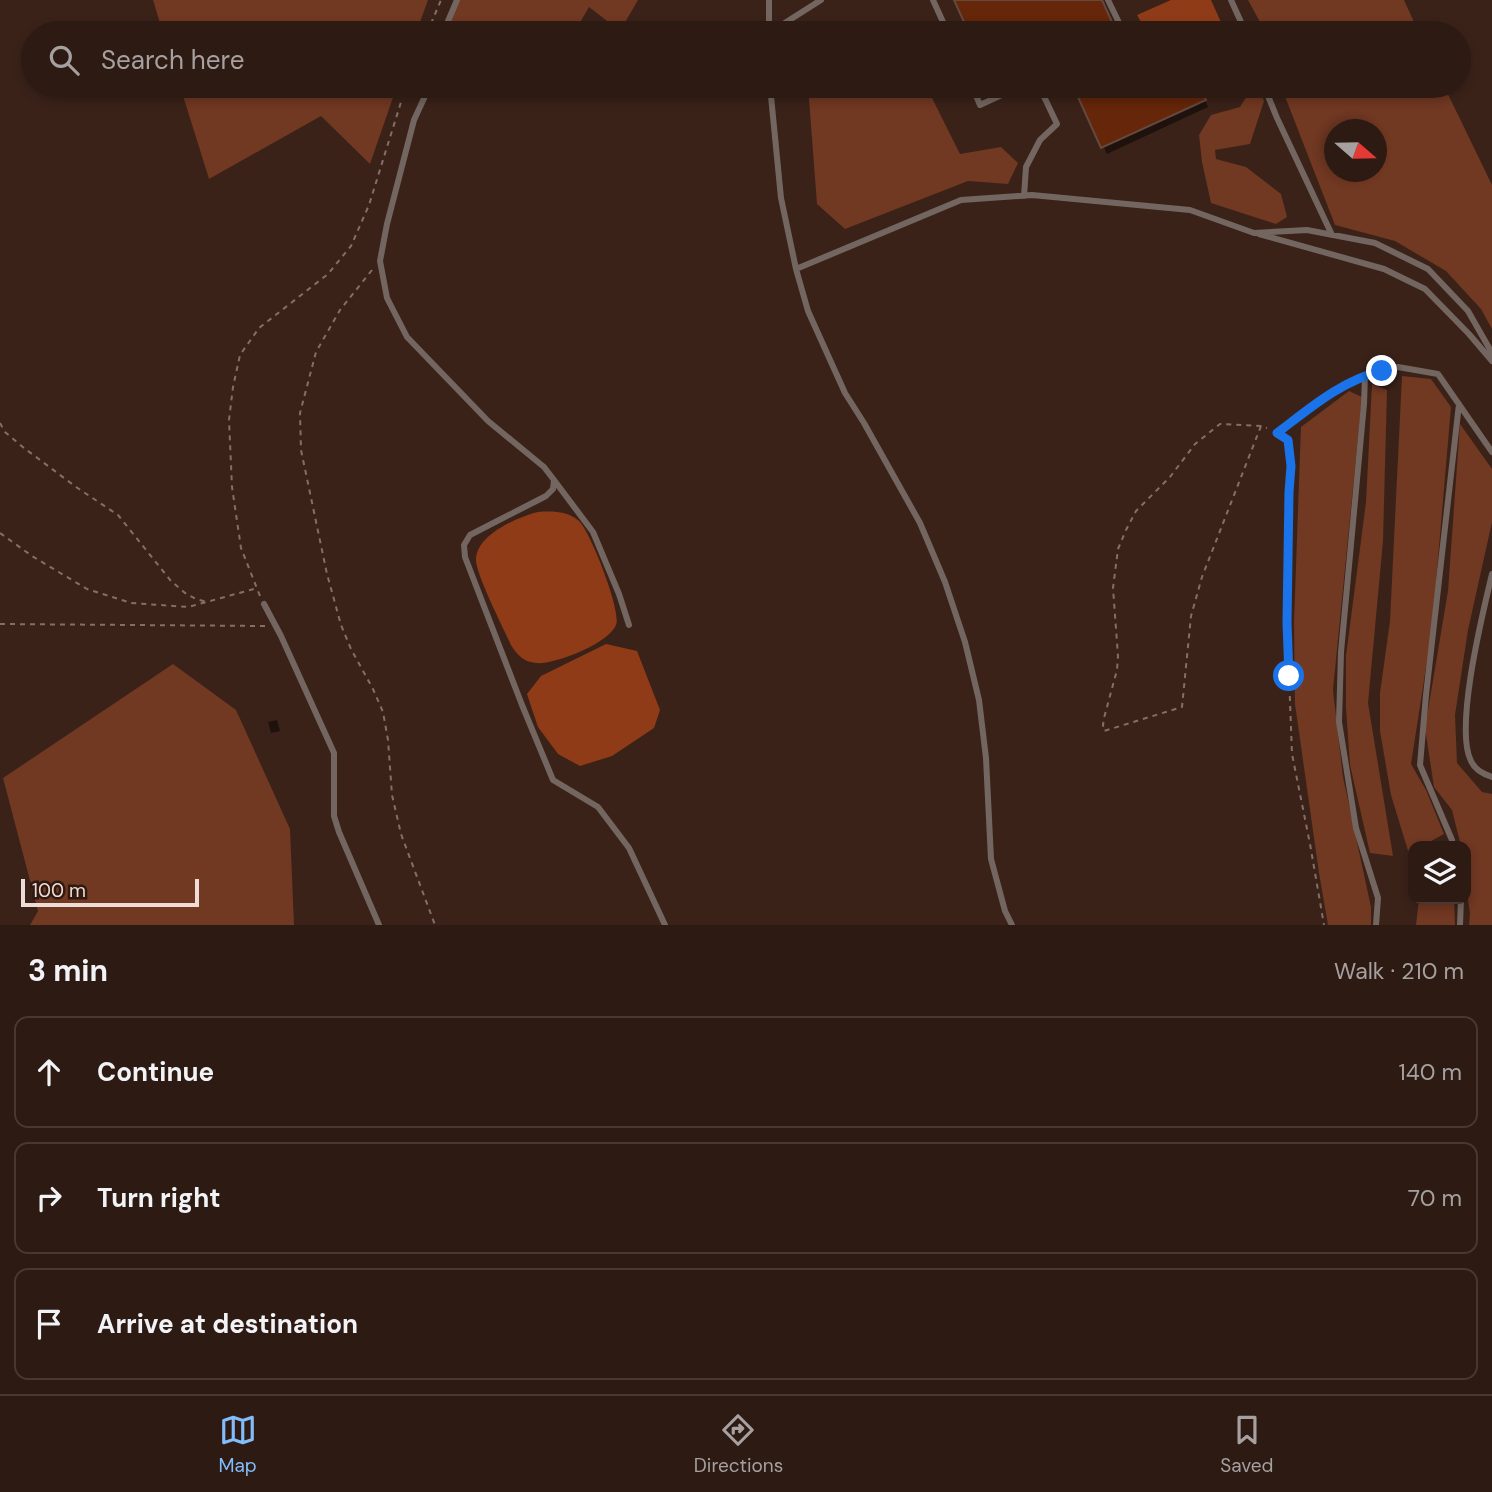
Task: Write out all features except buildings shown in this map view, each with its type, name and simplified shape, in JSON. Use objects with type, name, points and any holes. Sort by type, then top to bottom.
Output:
[{"type":"lane","points":[[448,21],[457,0]]},
{"type":"lane","points":[[769,0],[769,21]]},
{"type":"lane","points":[[788,21],[821,0]]},
{"type":"lane","points":[[933,0],[943,21]]},
{"type":"lane","points":[[1108,0],[1118,21]]},
{"type":"lane","points":[[1231,0],[1241,21]]},
{"type":"lane","points":[[424,98],[414,120],[380,261],[387,299],[407,337],[488,421],[544,467],[593,532],[620,594],[629,625]]},
{"type":"lane","points":[[771,98],[781,198],[807,311],[845,393],[920,523],[945,582],[965,642],[979,700],[986,758],[991,859],[1005,911],[1012,925]]},
{"type":"lane","points":[[977,98],[980,105],[995,98]]},
{"type":"lane","points":[[1024,196],[1026,167],[1040,140],[1057,124],[1045,98]]},
{"type":"lane","points":[[1269,98],[1332,235]]},
{"type":"lane","points":[[796,269],[961,200],[1024,196],[1190,210],[1254,233],[1384,269],[1425,289],[1492,361]]},
{"type":"lane","points":[[1254,233],[1307,230],[1376,243],[1428,269],[1468,311],[1492,353]]},
{"type":"lane","points":[[1277,433],[1328,395],[1365,375],[1398,367],[1438,374],[1492,452]]},
{"type":"lane","points":[[1365,375],[1341,652],[1339,722],[1356,828],[1378,898],[1376,925]]},
{"type":"lane","points":[[1452,841],[1420,765],[1459,404]]},
{"type":"lane","points":[[554,480],[553,489],[546,496],[470,535],[464,545],[465,557],[554,780],[598,807],[629,848],[665,925]]},
{"type":"lane","points":[[1492,574],[1467,699],[1465,740],[1471,762],[1481,773],[1492,777]]},
{"type":"lane","points":[[264,604],[334,753],[334,816],[379,925]]},
{"type":"lane","points":[[1460,925],[1461,904]]},
{"type":"path","points":[[432,21],[441,0]]},
{"type":"path","points":[[264,604],[241,548],[232,487],[229,420],[240,355],[259,328],[328,274],[351,246],[369,205],[402,98]]},
{"type":"path","points":[[380,261],[340,310],[316,352],[300,413],[301,450],[327,575],[341,625],[383,712],[392,794],[401,834],[435,925]]},
{"type":"path","points":[[0,423],[5,432],[34,456],[118,515],[171,580],[185,593],[207,602]]},
{"type":"path","points":[[1261,426],[1202,577],[1191,616],[1182,706],[1104,732],[1103,725],[1117,670],[1113,588],[1118,550],[1136,511],[1170,477],[1195,444],[1220,425],[1261,426],[1277,433],[1288,440],[1291,466],[1287,623],[1292,754],[1324,925]]},
{"type":"path","points":[[0,533],[87,589],[131,603],[188,607],[256,589]]},
{"type":"path","points":[[0,624],[275,626]]},
{"type":"shaded area","points":[[153,0],[428,0],[420,21],[159,21]]},
{"type":"shaded area","points":[[457,0],[638,0],[626,21],[607,21],[589,7],[581,21],[450,21]]},
{"type":"shaded area","points":[[1171,0],[1211,0],[1220,21],[1140,21],[1137,15]]},
{"type":"shaded area","points":[[1248,0],[1404,0],[1414,21],[1259,21]]},
{"type":"shaded area","points":[[184,98],[393,98],[370,164],[321,116],[209,179]]},
{"type":"shaded area","points":[[809,98],[932,98],[960,154],[1001,147],[1018,163],[1008,184],[968,181],[845,229],[817,204]]},
{"type":"shaded area","points":[[1246,98],[1263,98],[1264,101],[1250,144],[1215,150],[1216,159],[1246,167],[1281,194],[1287,217],[1276,224],[1211,203],[1199,135],[1211,115],[1240,107]]},
{"type":"shaded area","points":[[1286,98],[1450,98],[1492,185],[1492,329],[1481,309],[1446,271],[1395,241],[1335,225]]},
{"type":"shaded area","points":[[1402,376],[1431,379],[1451,407],[1432,629],[1411,764],[1426,790],[1444,834],[1431,841],[1408,841],[1408,851],[1391,795],[1380,731],[1380,693],[1390,621]]},
{"type":"shaded area","points":[[1372,384],[1387,390],[1383,541],[1368,703],[1393,856],[1370,853],[1350,765],[1346,708],[1346,656],[1366,502]]},
{"type":"shaded area","points":[[1349,391],[1362,397],[1333,690],[1343,777],[1371,907],[1371,925],[1328,925],[1295,704],[1294,622],[1301,427]]},
{"type":"shaded area","points":[[1460,424],[1492,469],[1492,522],[1468,630],[1455,715],[1457,763],[1482,792],[1492,794],[1492,925],[1469,925],[1471,841],[1460,841],[1452,810],[1434,787],[1425,728],[1448,591]]},
{"type":"shaded area","points":[[538,512],[560,512],[579,521],[604,572],[617,617],[616,625],[603,639],[568,657],[545,663],[528,661],[511,645],[485,588],[476,559],[478,550],[491,534],[510,522]]},
{"type":"shaded area","points":[[606,644],[637,651],[660,710],[654,728],[612,756],[580,766],[558,754],[538,727],[527,694],[541,676]]},
{"type":"shaded area","points":[[173,664],[236,710],[290,829],[294,925],[30,925],[38,911],[3,778]]},
{"type":"shaded area","points":[[1418,904],[1454,904],[1455,925],[1416,925]]},
{"type":"route","points":[[1289,676],[1287,623],[1291,466],[1288,440],[1277,433],[1328,395],[1365,375],[1382,371]]}]
